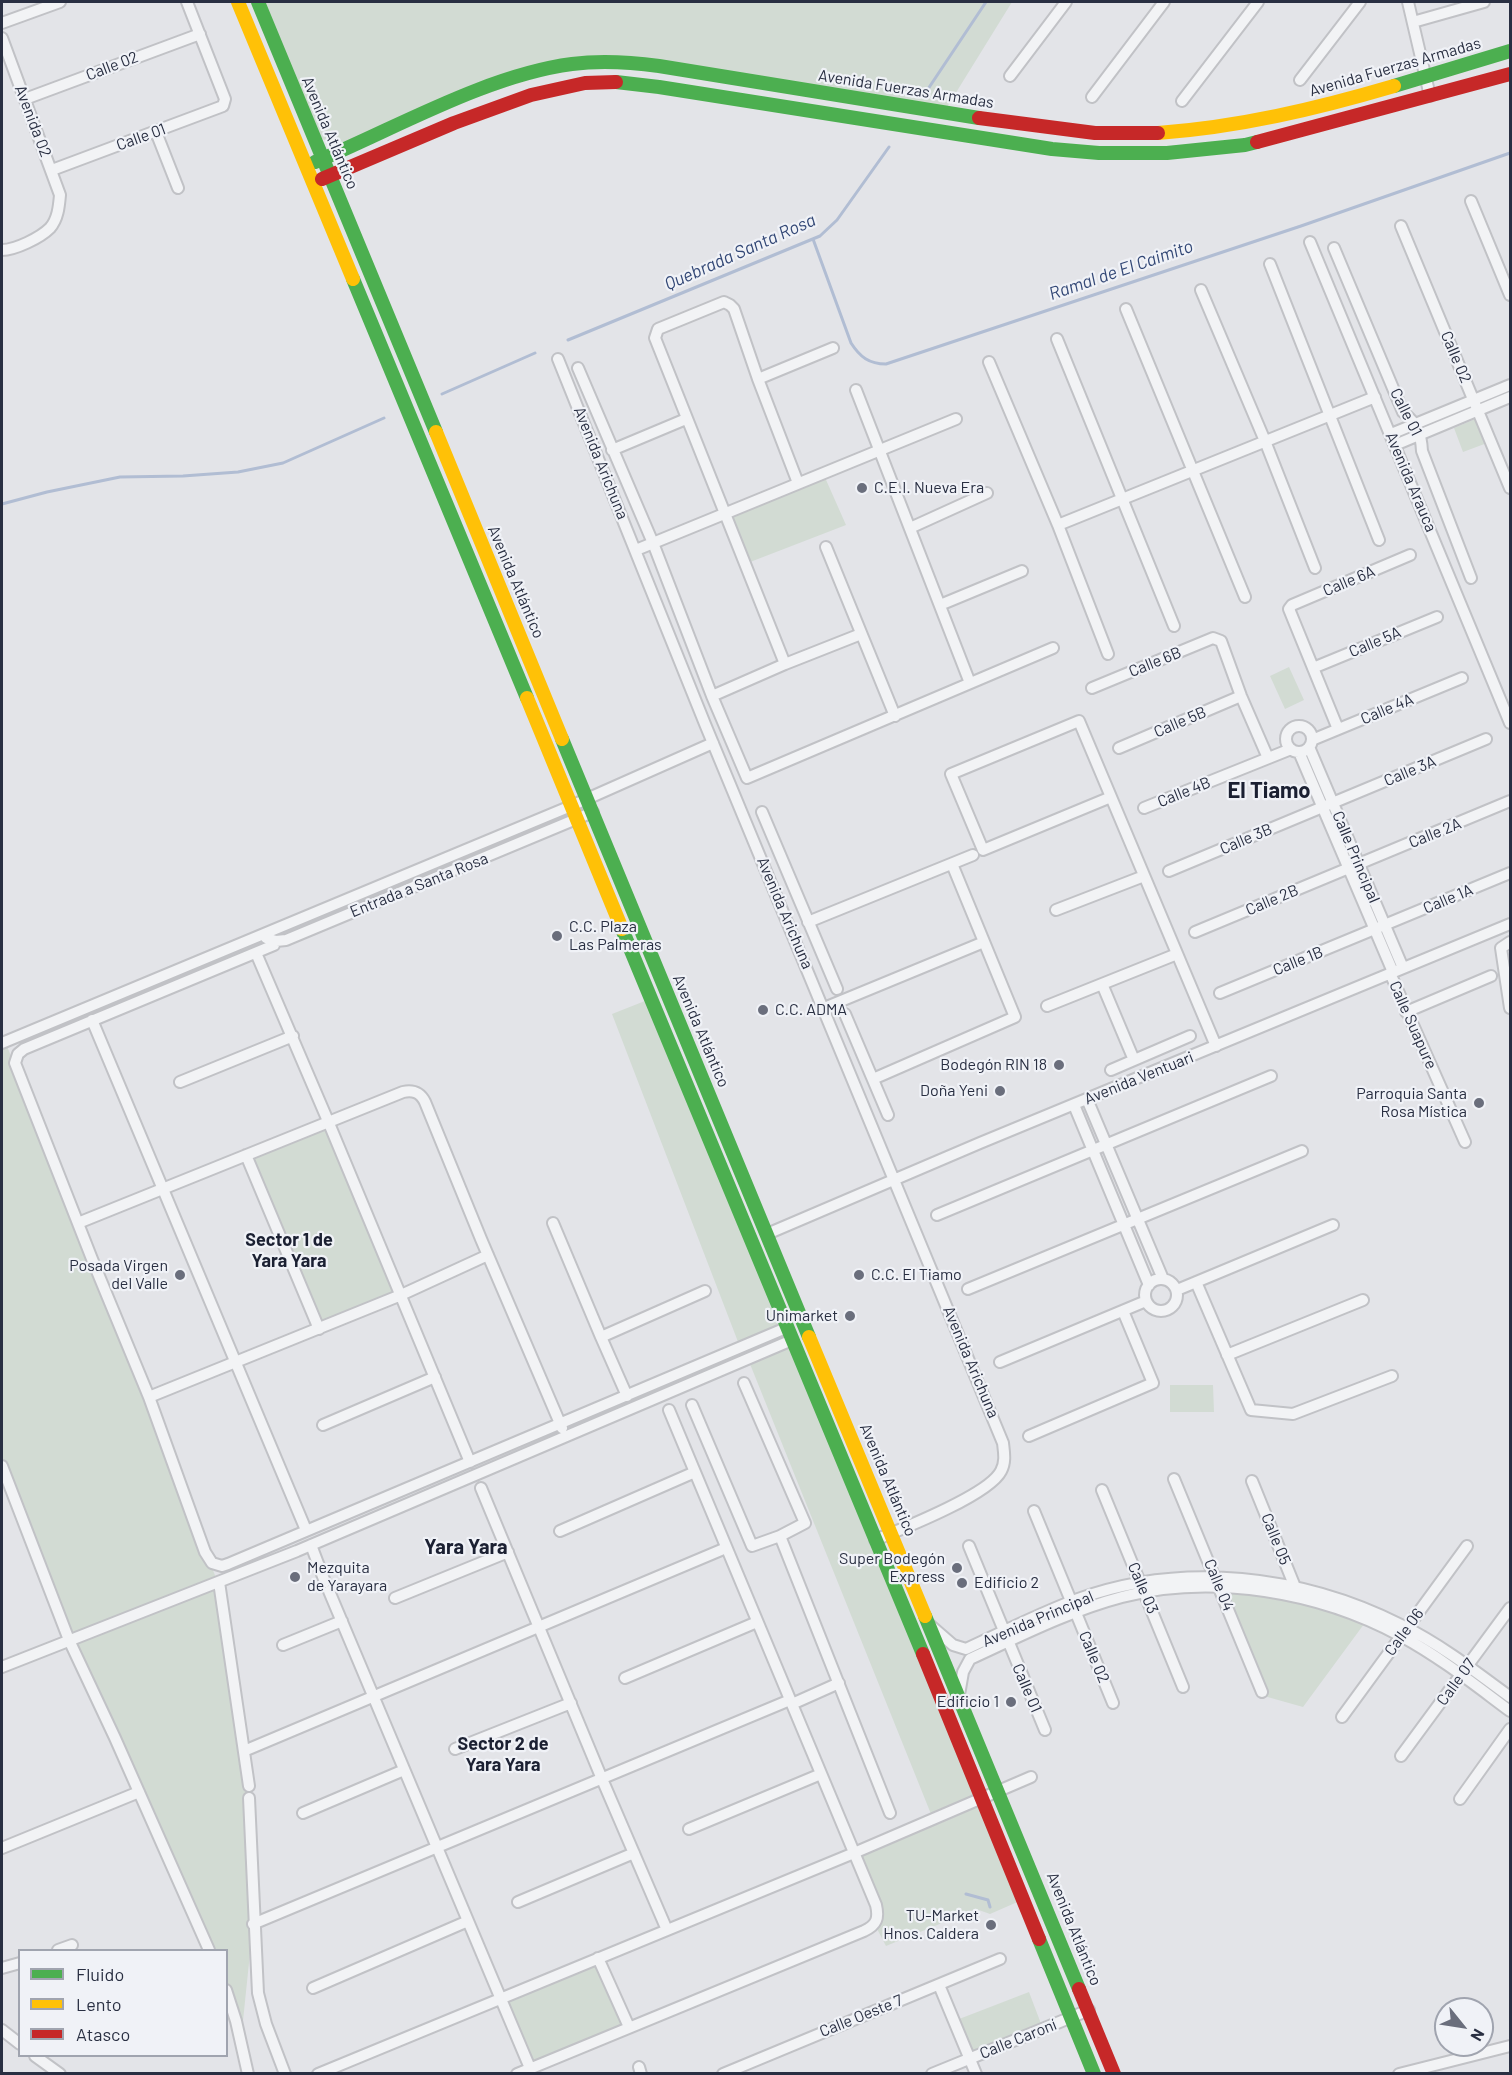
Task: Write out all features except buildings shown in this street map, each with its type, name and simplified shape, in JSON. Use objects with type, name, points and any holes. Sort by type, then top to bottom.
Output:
[{"type":"main road","name":"Avenida Atlántico","points":[[238,2],[1094,2073]]},
{"type":"main road","name":"Avenida Atlántico","points":[[258,2],[1114,2073]]},
{"type":"main road","name":"Avenida Fuerzas Armadas","points":[[307,166],[442,105],[514,78],[554,67],[589,62],[626,62],[659,66],[1050,129],[1128,134],[1197,131],[1262,120],[1314,108],[1510,51]]},
{"type":"main road","points":[[314,182],[508,102],[540,92],[585,83],[619,82],[659,87],[1007,143],[1099,153],[1167,153],[1245,145],[1510,74]]},
{"type":"main road","points":[[311,132],[334,144],[353,145]]},
{"type":"main road","points":[[340,200],[341,185],[354,165]]},
{"type":"street","points":[[2,23],[60,2]]},
{"type":"street","points":[[187,2],[200,33]]},
{"type":"street","points":[[1010,76],[1066,2]]},
{"type":"street","points":[[1092,97],[1164,2]]},
{"type":"street","points":[[1182,101],[1258,2]]},
{"type":"street","points":[[1300,80],[1360,2]]},
{"type":"street","points":[[1408,2],[1431,96]]},
{"type":"street","points":[[1413,22],[1484,2]]},
{"type":"street","name":"Calle 01","points":[[52,170],[220,108],[225,104],[200,33]]},
{"type":"street","name":"Calle 02","points":[[25,99],[200,33]]},
{"type":"street","name":"Avenida 02","points":[[2,38],[60,195],[56,218],[50,228],[20,246],[2,250]]},
{"type":"street","points":[[156,132],[178,188]]},
{"type":"street","points":[[1471,201],[1510,295]]},
{"type":"street","name":"Calle 02","points":[[1401,226],[1510,488]]},
{"type":"street","name":"Avenida Arauca","points":[[1310,242],[1510,723]]},
{"type":"street","name":"Calle 01","points":[[1334,248],[1403,412],[1416,424],[1421,435],[1422,451],[1471,578]]},
{"type":"street","points":[[1270,264],[1379,540]]},
{"type":"street","points":[[1201,290],[1265,441],[1315,568]]},
{"type":"street","points":[[785,664],[655,338],[658,328],[724,302],[734,309],[798,483]]},
{"type":"street","points":[[1126,309],[1245,597]]},
{"type":"street","points":[[1057,339],[1174,626]]},
{"type":"street","points":[[758,379],[832,348]]},
{"type":"street","name":"Avenida Arichuna","points":[[558,359],[713,743],[999,1431],[1004,1455],[1003,1468],[995,1479],[977,1492],[892,1533]]},
{"type":"street","points":[[989,362],[1058,525],[1108,654]]},
{"type":"street","points":[[578,368],[653,543],[712,696],[747,778],[1053,648]]},
{"type":"street","points":[[1395,445],[1421,435],[1510,385]]},
{"type":"street","points":[[856,390],[970,683]]},
{"type":"street","points":[[1058,525],[1375,397]]},
{"type":"street","points":[[1391,434],[1477,405],[1510,397]]},
{"type":"street","points":[[612,450],[686,419]]},
{"type":"street","points":[[636,550],[956,419]]},
{"type":"street","points":[[910,528],[987,493]]},
{"type":"street","points":[[826,547],[895,716]]},
{"type":"street","name":"Calle 6A","points":[[1312,668],[1290,614],[1289,609],[1292,605],[1410,555]]},
{"type":"street","points":[[940,605],[1022,571]]},
{"type":"street","name":"Calle 5A","points":[[1312,668],[1437,617]]},
{"type":"street","points":[[712,696],[861,634]]},
{"type":"street","name":"Calle 6B","points":[[1092,688],[1217,638],[1221,641],[1241,696]]},
{"type":"street","points":[[1312,668],[1338,729]]},
{"type":"street","name":"Calle 4A","points":[[1303,747],[1338,729],[1462,678]]},
{"type":"street","points":[[1241,696],[1268,758]]},
{"type":"street","name":"Calle 5B","points":[[1119,748],[1241,696]]},
{"type":"street","points":[[1111,797],[983,850],[951,774],[1079,721],[1216,1046]]},
{"type":"street","name":"Calle 3A","points":[[1328,805],[1486,739]]},
{"type":"street","points":[[574,813],[587,799],[713,743]]},
{"type":"street","name":"Calle 4B","points":[[1144,808],[1268,758],[1303,747]]},
{"type":"street","name":"Calle Principal","points":[[1303,747],[1380,928],[1395,971]]},
{"type":"street","name":"Calle 2A","points":[[1354,866],[1510,801]]},
{"type":"street","name":"Calle 3B","points":[[1169,871],[1328,805]]},
{"type":"street","points":[[574,813],[593,812]]},
{"type":"street","points":[[762,812],[837,989]]},
{"type":"street","name":"Entrada a Santa Rosa","points":[[2,1043],[350,899],[574,813]]},
{"type":"street","name":"Entrada a Santa Rosa","points":[[260,936],[276,941],[286,940],[417,887],[574,813]]},
{"type":"street","points":[[808,922],[973,855]]},
{"type":"street","points":[[873,1079],[1015,1017],[952,864]]},
{"type":"street","name":"Calle 2B","points":[[1195,933],[1354,866]]},
{"type":"street","name":"Calle 1A","points":[[1380,928],[1510,873]]},
{"type":"street","points":[[1056,910],[1144,876]]},
{"type":"street","points":[[350,899],[354,911]]},
{"type":"street","name":"Avenida Ventuari","points":[[767,1234],[1510,924]]},
{"type":"street","name":"Calle 1B","points":[[1220,993],[1380,928]]},
{"type":"street","points":[[824,1008],[984,942]]},
{"type":"street","points":[[1507,944],[1501,948],[1510,1008]]},
{"type":"street","points":[[274,945],[24,1049],[18,1054],[15,1063],[149,1397],[205,1552],[212,1563],[222,1566],[228,1564],[627,1396],[789,1334]]},
{"type":"street","points":[[256,953],[293,1036],[470,1462]]},
{"type":"street","points":[[1047,1006],[1177,954]]},
{"type":"street","name":"Calle Suapure","points":[[1395,971],[1406,1012],[1465,1142]]},
{"type":"street","points":[[1406,1012],[1491,976]]},
{"type":"street","points":[[1102,984],[1134,1060]]},
{"type":"street","points":[[845,1014],[888,1115]]},
{"type":"street","points":[[92,1020],[306,1530]]},
{"type":"street","points":[[180,1082],[293,1036]]},
{"type":"street","points":[[1112,1070],[1190,1036]]},
{"type":"street","points":[[937,1215],[1271,1076]]},
{"type":"street","points":[[78,1223],[328,1121],[403,1092],[414,1091],[425,1102],[566,1437]]},
{"type":"street","points":[[1087,1099],[1163,1279]]},
{"type":"street","points":[[1074,1105],[1149,1285]]},
{"type":"street","points":[[968,1289],[1302,1151]]},
{"type":"street","points":[[246,1155],[319,1329]]},
{"type":"street","points":[[553,1223],[627,1396]]},
{"type":"street","points":[[1177,1290],[1333,1225]]},
{"type":"street","points":[[149,1397],[401,1295],[488,1255]]},
{"type":"street","points":[[1163,1279],[1170,1282],[1177,1290],[1177,1295],[1173,1305],[1164,1311],[1154,1310],[1146,1301],[1146,1292],[1155,1280],[1163,1279]]},
{"type":"street","points":[[1196,1282],[1251,1410],[1293,1414],[1392,1376]]},
{"type":"street","points":[[601,1337],[705,1291]]},
{"type":"street","points":[[1227,1355],[1363,1300]]},
{"type":"street","points":[[1000,1362],[1146,1301]]},
{"type":"street","points":[[1029,1436],[1153,1383],[1123,1311]]},
{"type":"street","points":[[2,1666],[311,1545],[566,1437],[789,1334]]},
{"type":"street","points":[[322,1425],[435,1377]]},
{"type":"street","points":[[692,1405],[752,1546],[780,1536],[805,1524],[744,1383]]},
{"type":"street","points":[[517,2073],[871,1928],[877,1921],[878,1912],[854,1852],[669,1410]]},
{"type":"street","points":[[2,1466],[5,1483],[69,1640],[209,1949]]},
{"type":"street","points":[[560,1531],[695,1472]]},
{"type":"street","name":"Calle 04","points":[[1174,1479],[1262,1692]]},
{"type":"street","name":"Calle 05","points":[[1252,1481],[1294,1592]]},
{"type":"street","points":[[481,1488],[667,1930]]},
{"type":"street","name":"Calle 03","points":[[1102,1490],[1184,1687]]},
{"type":"street","name":"Calle 02","points":[[1034,1511],[1113,1703]]},
{"type":"street","points":[[874,1540],[892,1533]]},
{"type":"street","points":[[780,1536],[890,1813]]},
{"type":"street","points":[[311,1545],[530,2068]]},
{"type":"street","name":"Calle 01","points":[[969,1546],[1045,1730]]},
{"type":"street","name":"Calle 06","points":[[1342,1718],[1467,1546]]},
{"type":"street","points":[[244,1751],[726,1548]]},
{"type":"street","points":[[395,1598],[508,1552]]},
{"type":"street","points":[[219,1582],[249,1786]]},
{"type":"street","name":"Avenida Principal","points":[[968,1654],[1073,1607],[1107,1601],[1142,1588],[1176,1588],[1218,1583],[1294,1592],[1404,1632],[1510,1697]]},
{"type":"street","name":"Calle 07","points":[[1401,1756],[1510,1608]]},
{"type":"street","points":[[283,1645],[342,1621]]},
{"type":"street","points":[[625,1678],[757,1622]]},
{"type":"street","points":[[930,1625],[953,1645],[968,1654],[959,1695]]},
{"type":"street","name":"Avenida Principal","points":[[1465,1671],[1510,1711]]},
{"type":"street","points":[[254,1924],[839,1683]]},
{"type":"street","points":[[455,1749],[571,1703]]},
{"type":"street","points":[[1460,1799],[1510,1730]]},
{"type":"street","points":[[303,1813],[404,1770]]},
{"type":"street","points":[[689,1828],[821,1774]]},
{"type":"street","points":[[318,2073],[1031,1777]]},
{"type":"street","points":[[2,1848],[139,1792]]},
{"type":"street","points":[[249,1798],[256,1978],[260,2003],[285,2073]]},
{"type":"street","points":[[518,1902],[634,1853]]},
{"type":"street","points":[[314,1988],[468,1921]]},
{"type":"street","points":[[61,1949],[72,1945]]},
{"type":"street","points":[[598,1958],[629,2027]]},
{"type":"street","name":"Calle Oeste 7","points":[[723,2073],[1000,1959]]},
{"type":"street","points":[[2,1968],[18,1964]]},
{"type":"street","points":[[939,1985],[976,2073]]},
{"type":"street","points":[[228,1996],[248,2073]]},
{"type":"street","name":"Calle Caroní","points":[[932,2073],[1089,2010]]},
{"type":"street","points":[[2,2030],[18,2042]]},
{"type":"street","points":[[1399,2073],[1510,2046]]},
{"type":"street","points":[[38,2057],[60,2073]]},
{"type":"shaded area","points":[[258,2],[1012,2],[944,112],[740,78],[571,64],[343,145],[320,138]]},
{"type":"shaded area","points":[[1478,418],[1487,443],[1463,452],[1454,428]]},
{"type":"shaded area","points":[[823,473],[846,525],[745,564],[725,513]]},
{"type":"shaded area","points":[[1289,667],[1304,700],[1285,709],[1270,676]]},
{"type":"shaded area","points":[[650,999],[1022,1900],[990,1914],[976,1909],[886,1946],[875,1925],[877,1921],[854,1853],[933,1819],[748,1359],[566,1437],[561,1424],[740,1347],[612,1014]]},
{"type":"shaded area","points":[[5,1041],[218,1583],[249,1786],[253,1924],[241,2040],[228,1994],[228,1949],[209,1949],[115,1738],[2,1466],[2,1043]]},
{"type":"shaded area","points":[[328,1121],[401,1295],[319,1329],[246,1155]]},
{"type":"shaded area","points":[[1170,1385],[1213,1385],[1214,1412],[1170,1412]]},
{"type":"shaded area","points":[[1220,1588],[1264,1592],[1367,1620],[1303,1707],[1264,1696]]},
{"type":"shaded area","points":[[598,1958],[629,2027],[530,2068],[501,1998]]},
{"type":"shaded area","points":[[1029,1992],[1043,2029],[970,2058],[954,2021]]},
{"type":"waterway","name":"Quebrada Santa Rosa","points":[[926,92],[986,2]]},
{"type":"waterway","name":"Quebrada Santa Rosa","points":[[568,340],[820,236],[837,220],[889,147]]},
{"type":"waterway","name":"Ramal de El Caimito","points":[[813,239],[851,343],[866,359],[886,364],[1301,226],[1510,153]]},
{"type":"waterway","name":"Quebrada Santa Rosa","points":[[442,394],[535,353]]},
{"type":"waterway","name":"Quebrada Santa Rosa","points":[[2,504],[120,477],[238,472],[283,463],[384,418]]},
{"type":"waterway","points":[[966,1894],[988,1900],[990,1907]]},
{"type":"traffic: fast","points":[[258,2],[436,432]]},
{"type":"traffic: fast","points":[[1394,86],[1510,51]]},
{"type":"traffic: fast","points":[[315,162],[441,105],[507,79],[540,70],[594,62],[659,66],[979,118]]},
{"type":"traffic: fast","points":[[616,82],[1052,149],[1099,153],[1167,153],[1257,142]]},
{"type":"traffic: fast","points":[[353,279],[527,698]]},
{"type":"traffic: fast","points":[[562,739],[809,1337]]},
{"type":"traffic: fast","points":[[622,929],[923,1654]]},
{"type":"traffic: fast","points":[[925,1616],[1079,1989]]},
{"type":"traffic: fast","points":[[1039,1939],[1094,2074]]},
{"type":"traffic: slow","points":[[238,2],[353,279]]},
{"type":"traffic: slow","points":[[1158,133],[1248,122],[1394,86]]},
{"type":"traffic: slow","points":[[436,432],[562,739]]},
{"type":"traffic: slow","points":[[527,698],[622,929]]},
{"type":"traffic: slow","points":[[809,1337],[925,1616]]},
{"type":"traffic: jam","points":[[1257,142],[1510,74]]},
{"type":"traffic: jam","points":[[322,179],[454,123],[531,95],[585,83],[616,82]]},
{"type":"traffic: jam","points":[[979,118],[1095,133],[1158,133]]},
{"type":"traffic: jam","points":[[923,1654],[1039,1939]]},
{"type":"traffic: jam","points":[[1079,1989],[1114,2074]]},
{"type":"place","name":"C.E.I. Nueva Era","points":[[862,488]]},
{"type":"place","name":"C.C. Plaza Las Palmeras","points":[[557,936]]},
{"type":"place","name":"C.C. ADMA","points":[[763,1010]]},
{"type":"place","name":"Bodegón RIN 18","points":[[1059,1065]]},
{"type":"place","name":"Doña Yeni","points":[[1000,1091]]},
{"type":"place","name":"Parroquia Santa Rosa Mística","points":[[1479,1103]]},
{"type":"place","name":"Posada Virgen del Valle","points":[[180,1275]]},
{"type":"place","name":"C.C. El Tiamo","points":[[859,1275]]},
{"type":"place","name":"Unimarket","points":[[850,1316]]},
{"type":"place","name":"Super Bodegón Express","points":[[957,1568]]},
{"type":"place","name":"Mezquita de Yarayara","points":[[295,1577]]},
{"type":"place","name":"Edificio 2","points":[[962,1583]]},
{"type":"place","name":"Edificio 1","points":[[1011,1702]]},
{"type":"place","name":"TU-Market Hnos. Caldera","points":[[991,1925]]},
{"type":"district","name":"El Tiamo","points":[[1269,791]]},
{"type":"district","name":"Sector 1 de Yara Yara","points":[[289,1250]]},
{"type":"district","name":"Yara Yara","points":[[466,1547]]},
{"type":"district","name":"Sector 2 de Yara Yara","points":[[503,1754]]}]
